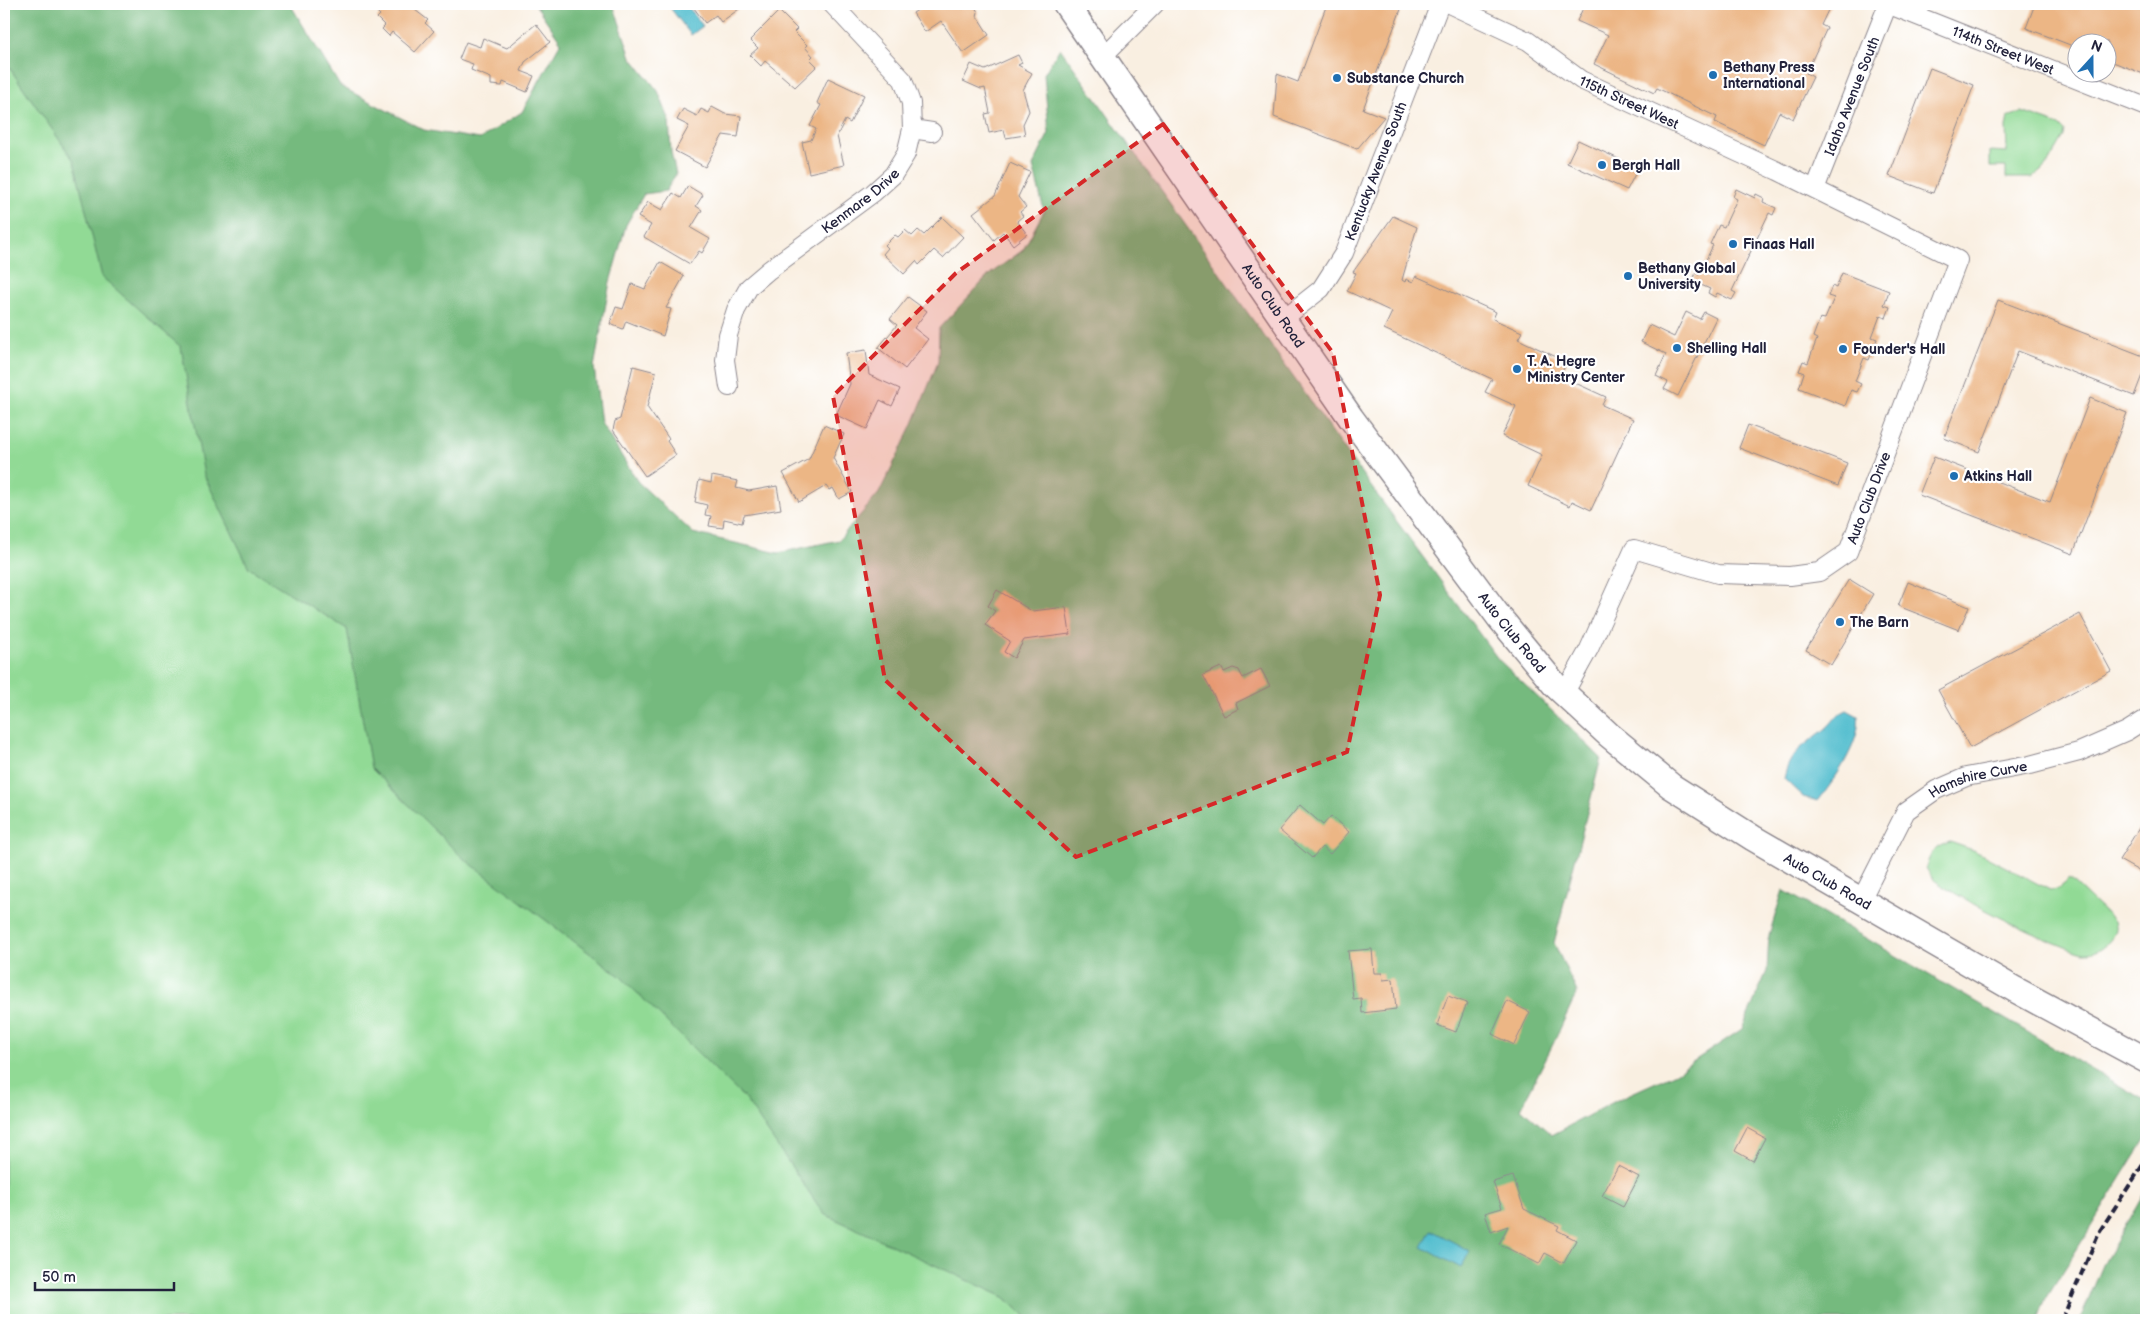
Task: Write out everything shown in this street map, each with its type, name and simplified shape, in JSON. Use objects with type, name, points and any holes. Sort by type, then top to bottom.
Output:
[{"type":"street","name":"Kenmare Drive","points":[[729,387],[725,360],[728,334],[736,310],[750,288],[769,270],[874,193],[893,176],[906,154],[912,129],[911,104],[902,80],[832,4]]},
{"type":"street","name":"Auto Club Road","points":[[1066,4],[1351,418],[1499,616],[1564,694],[1609,735],[1671,786],[1752,838],[2014,989],[2146,1060]]},
{"type":"street","points":[[1103,56],[1155,4]]},
{"type":"street","name":"Kentucky Avenue South","points":[[1283,319],[1321,289],[1344,253],[1440,4]]},
{"type":"street","name":"115th Street West","points":[[1450,4],[1528,41],[1581,80],[1815,189]]},
{"type":"street","name":"Idaho Avenue South","points":[[1815,189],[1888,4]]},
{"type":"street","name":"114th Street West","points":[[1888,4],[2146,108]]},
{"type":"street","points":[[912,129],[932,132]]},
{"type":"street","name":"Auto Club Drive","points":[[1564,694],[1589,649],[1634,549],[1718,574],[1790,576],[1820,572],[1848,552],[1958,260],[1815,189]]},
{"type":"street","name":"Hamshire Curve","points":[[1861,900],[1906,811],[1936,790],[1966,777],[2030,765],[2079,752],[2126,731],[2146,719]]},
{"type":"highlighted area","points":[[1163,124],[1333,353],[1380,595],[1347,752],[1076,857],[885,680],[833,396],[956,273]]},
{"type":"green space","points":[[4,4],[956,1274],[1004,1297],[1030,1320],[4,1320]]},
{"type":"green space","points":[[4,4],[290,4],[340,86],[424,130],[480,139],[522,112],[561,42],[535,4],[613,4],[631,57],[658,91],[669,119],[671,152],[676,174],[666,191],[644,194],[626,225],[610,282],[594,367],[601,423],[638,482],[693,533],[778,553],[839,540],[879,493],[912,426],[938,362],[939,328],[990,274],[1023,250],[1044,211],[1033,166],[1049,133],[1044,74],[1060,48],[1367,481],[1498,659],[1601,758],[1554,943],[1577,992],[1521,1108],[1552,1135],[1621,1098],[1676,1073],[1742,1029],[1767,971],[1769,935],[1783,890],[2146,1101],[2146,1138],[2046,1299],[2038,1320],[1030,1320],[1004,1297],[824,1214],[745,1099],[620,976],[463,858],[371,768],[347,629],[249,568],[204,475],[181,347],[102,277],[74,161],[4,60]]},
{"type":"green space","points":[[2022,112],[2059,125],[2065,131],[2064,136],[2046,167],[2032,178],[2006,178],[2006,167],[1990,167],[1990,151],[2007,152],[2006,127],[2008,117]]},
{"type":"green space","points":[[1950,842],[1973,850],[2050,890],[2058,889],[2070,879],[2114,921],[2116,931],[2114,935],[2107,943],[2094,952],[2084,953],[2073,950],[2031,932],[1941,885],[1932,878],[1926,868],[1929,858],[1934,851]]},
{"type":"green space","points":[[2146,1190],[2146,1320],[2080,1320],[2103,1265]]},
{"type":"water","points":[[678,4],[686,4],[703,26],[691,35],[671,9]]},
{"type":"water","points":[[1847,710],[1858,716],[1856,737],[1851,749],[1832,783],[1818,801],[1803,797],[1784,779],[1790,762],[1798,750]]},
{"type":"water","points":[[1431,1230],[1470,1251],[1461,1268],[1422,1247]]},
{"type":"building","points":[[380,4],[414,4],[418,7],[415,10],[428,20],[425,23],[434,31],[415,52],[392,32],[389,36],[382,29],[385,26],[377,18],[380,15],[375,10]]},
{"type":"building","points":[[691,4],[746,4],[721,22],[716,15],[705,23]]},
{"type":"building","points":[[927,4],[958,4],[962,9],[969,5],[975,7],[978,12],[977,16],[989,35],[963,53],[941,21],[925,32],[913,13]]},
{"type":"building","name":"Substance Church","points":[[1327,4],[1403,4],[1363,109],[1384,117],[1357,149],[1274,117],[1277,74],[1298,82]]},
{"type":"building","name":"Bethany Press International","points":[[1585,4],[1831,4],[1821,25],[1827,28],[1806,73],[1813,77],[1793,119],[1779,112],[1764,145],[1715,122],[1717,117],[1657,88],[1654,93],[1594,64],[1608,35],[1577,21]]},
{"type":"building","points":[[2035,4],[2146,4],[2146,75],[2118,64],[2118,32],[2068,32],[2068,44],[2026,28]]},
{"type":"building","points":[[779,11],[797,29],[794,32],[807,45],[805,47],[813,56],[810,59],[817,66],[795,87],[765,61],[761,66],[750,55],[758,48],[750,40]]},
{"type":"building","points":[[536,24],[550,42],[525,62],[521,71],[534,76],[527,92],[503,82],[502,86],[491,85],[491,78],[471,70],[473,64],[459,59],[466,42],[480,47],[483,38],[507,48]]},
{"type":"building","points":[[1018,55],[1022,63],[1018,65],[1032,73],[1023,90],[1029,111],[1023,124],[1025,135],[1006,138],[1004,130],[989,133],[985,114],[990,113],[985,88],[981,89],[963,81],[971,64],[985,70]]},
{"type":"building","points":[[1930,68],[1974,85],[1933,193],[1889,176]]},
{"type":"building","points":[[828,78],[864,95],[850,123],[845,120],[837,136],[844,165],[809,173],[802,142],[811,140],[816,129],[810,126],[821,105],[817,103]]},
{"type":"building","points":[[712,107],[725,114],[741,116],[738,137],[723,135],[705,167],[675,151],[689,126],[677,120],[683,109],[697,116],[701,109],[709,113]]},
{"type":"building","name":"Bergh Hall","points":[[1578,140],[1638,168],[1627,190],[1567,163]]},
{"type":"building","points":[[1010,163],[1030,172],[1018,197],[1026,207],[1020,212],[1023,216],[1017,221],[1027,234],[1013,245],[1003,232],[994,240],[973,213],[995,196]]},
{"type":"building","points":[[688,186],[703,195],[696,206],[702,210],[691,228],[710,239],[702,253],[699,251],[690,264],[644,237],[651,225],[638,217],[648,202],[662,210],[673,193],[681,198]]},
{"type":"building","name":"Finaas Hall","points":[[1736,189],[1755,198],[1756,194],[1764,198],[1763,202],[1776,208],[1773,215],[1769,213],[1732,291],[1736,293],[1732,300],[1717,293],[1715,297],[1708,293],[1710,289],[1692,281],[1696,273],[1699,275],[1713,245],[1710,244],[1719,225],[1724,227],[1737,199],[1733,197]]},
{"type":"building","name":"T. A. Hegre Ministry Center","points":[[1393,216],[1417,227],[1402,280],[1405,282],[1406,279],[1413,282],[1416,276],[1496,312],[1493,319],[1522,332],[1518,339],[1567,362],[1560,376],[1606,397],[1602,405],[1633,419],[1591,510],[1572,501],[1570,506],[1528,486],[1542,455],[1502,436],[1516,406],[1485,392],[1492,379],[1384,329],[1392,312],[1347,291],[1356,273],[1353,272]]},
{"type":"building","points":[[942,217],[963,237],[943,258],[934,250],[919,265],[916,261],[904,274],[883,254],[888,248],[885,245],[895,235],[898,237],[905,230],[912,236],[918,230],[924,235]]},
{"type":"building","points":[[660,262],[684,276],[666,308],[671,309],[663,336],[626,321],[623,329],[610,324],[616,307],[623,309],[632,284],[645,289]]},
{"type":"building","name":"Founder's Hall","points":[[1842,273],[1889,291],[1884,305],[1890,307],[1886,318],[1880,316],[1872,337],[1877,339],[1869,360],[1864,358],[1855,381],[1861,384],[1857,392],[1851,390],[1845,406],[1799,388],[1804,373],[1799,371],[1803,361],[1808,363],[1817,339],[1813,337],[1820,318],[1825,319],[1834,298],[1828,296],[1832,286],[1836,288]]},
{"type":"building","points":[[908,297],[927,311],[914,328],[928,339],[905,369],[878,348],[897,325],[890,319]]},
{"type":"building","name":"Atkins Hall","points":[[1998,300],[2146,357],[2146,365],[2134,396],[2018,351],[1979,452],[1944,438]]},
{"type":"building","name":"Shelling Hall","points":[[1686,312],[1700,319],[1704,312],[1716,318],[1678,396],[1664,389],[1668,382],[1656,376],[1666,354],[1641,342],[1649,325],[1674,337]]},
{"type":"building","points":[[866,350],[869,375],[900,389],[892,406],[880,400],[867,429],[836,415],[850,384],[846,353]]},
{"type":"building","points":[[633,366],[656,372],[647,407],[669,439],[667,441],[676,455],[645,476],[613,430],[615,421],[620,419]]},
{"type":"building","name":"Atkins Hall","points":[[2090,398],[2127,413],[2073,554],[1919,495],[1934,457],[2050,502]]},
{"type":"building","points":[[824,425],[844,434],[833,458],[852,492],[839,499],[833,488],[829,490],[826,486],[799,502],[783,473],[809,459]]},
{"type":"building","points":[[1748,425],[1847,463],[1838,486],[1739,448]]},
{"type":"building","points":[[712,476],[738,481],[736,488],[749,491],[777,486],[781,509],[744,515],[742,523],[724,519],[723,528],[709,526],[711,516],[705,515],[707,505],[695,502],[699,480],[711,483]]},
{"type":"building","name":"The Barn","points":[[1849,579],[1873,594],[1831,665],[1806,650]]},
{"type":"building","points":[[1908,582],[1969,607],[1959,630],[1898,606]]},
{"type":"building","points":[[997,590],[1032,611],[1066,607],[1070,634],[1024,640],[1014,658],[1004,652],[1010,641],[985,625],[995,611],[988,606]]},
{"type":"building","points":[[2080,614],[2111,671],[1970,748],[1938,690]]},
{"type":"building","points":[[1221,667],[1224,672],[1233,668],[1239,670],[1243,678],[1261,669],[1270,686],[1236,703],[1238,709],[1224,716],[1203,675]]},
{"type":"building","points":[[1300,805],[1323,825],[1331,816],[1349,832],[1330,854],[1322,847],[1312,858],[1279,830]]},
{"type":"building","points":[[2146,817],[2146,875],[2119,860]]},
{"type":"building","points":[[1372,949],[1374,973],[1382,973],[1383,980],[1393,979],[1396,1009],[1362,1013],[1361,998],[1353,999],[1348,951]]},
{"type":"building","points":[[1448,996],[1467,1003],[1456,1032],[1437,1025]]},
{"type":"building","points":[[1507,1001],[1530,1012],[1514,1045],[1492,1034]]},
{"type":"building","points":[[1747,1128],[1765,1138],[1753,1161],[1735,1151]]},
{"type":"building","points":[[1618,1166],[1639,1177],[1623,1207],[1602,1196]]},
{"type":"building","points":[[1513,1176],[1524,1209],[1559,1226],[1557,1230],[1576,1240],[1564,1263],[1545,1253],[1539,1264],[1499,1244],[1508,1226],[1491,1232],[1485,1213],[1502,1208],[1493,1182]]},
{"type":"railway","points":[[2062,1320],[2099,1232],[2146,1160]]},
{"type":"place","name":"Bethany Press International","points":[[1713,75]]},
{"type":"place","name":"Substance Church","points":[[1337,78]]},
{"type":"place","name":"Bergh Hall","points":[[1602,165]]},
{"type":"place","name":"Finaas Hall","points":[[1733,244]]},
{"type":"place","name":"Bethany Global University","points":[[1628,276]]},
{"type":"place","name":"Shelling Hall","points":[[1677,348]]},
{"type":"place","name":"Founder's Hall","points":[[1843,349]]},
{"type":"place","name":"T. A. Hegre Ministry Center","points":[[1517,369]]},
{"type":"place","name":"Atkins Hall","points":[[1954,476]]},
{"type":"place","name":"The Barn","points":[[1840,622]]}]
